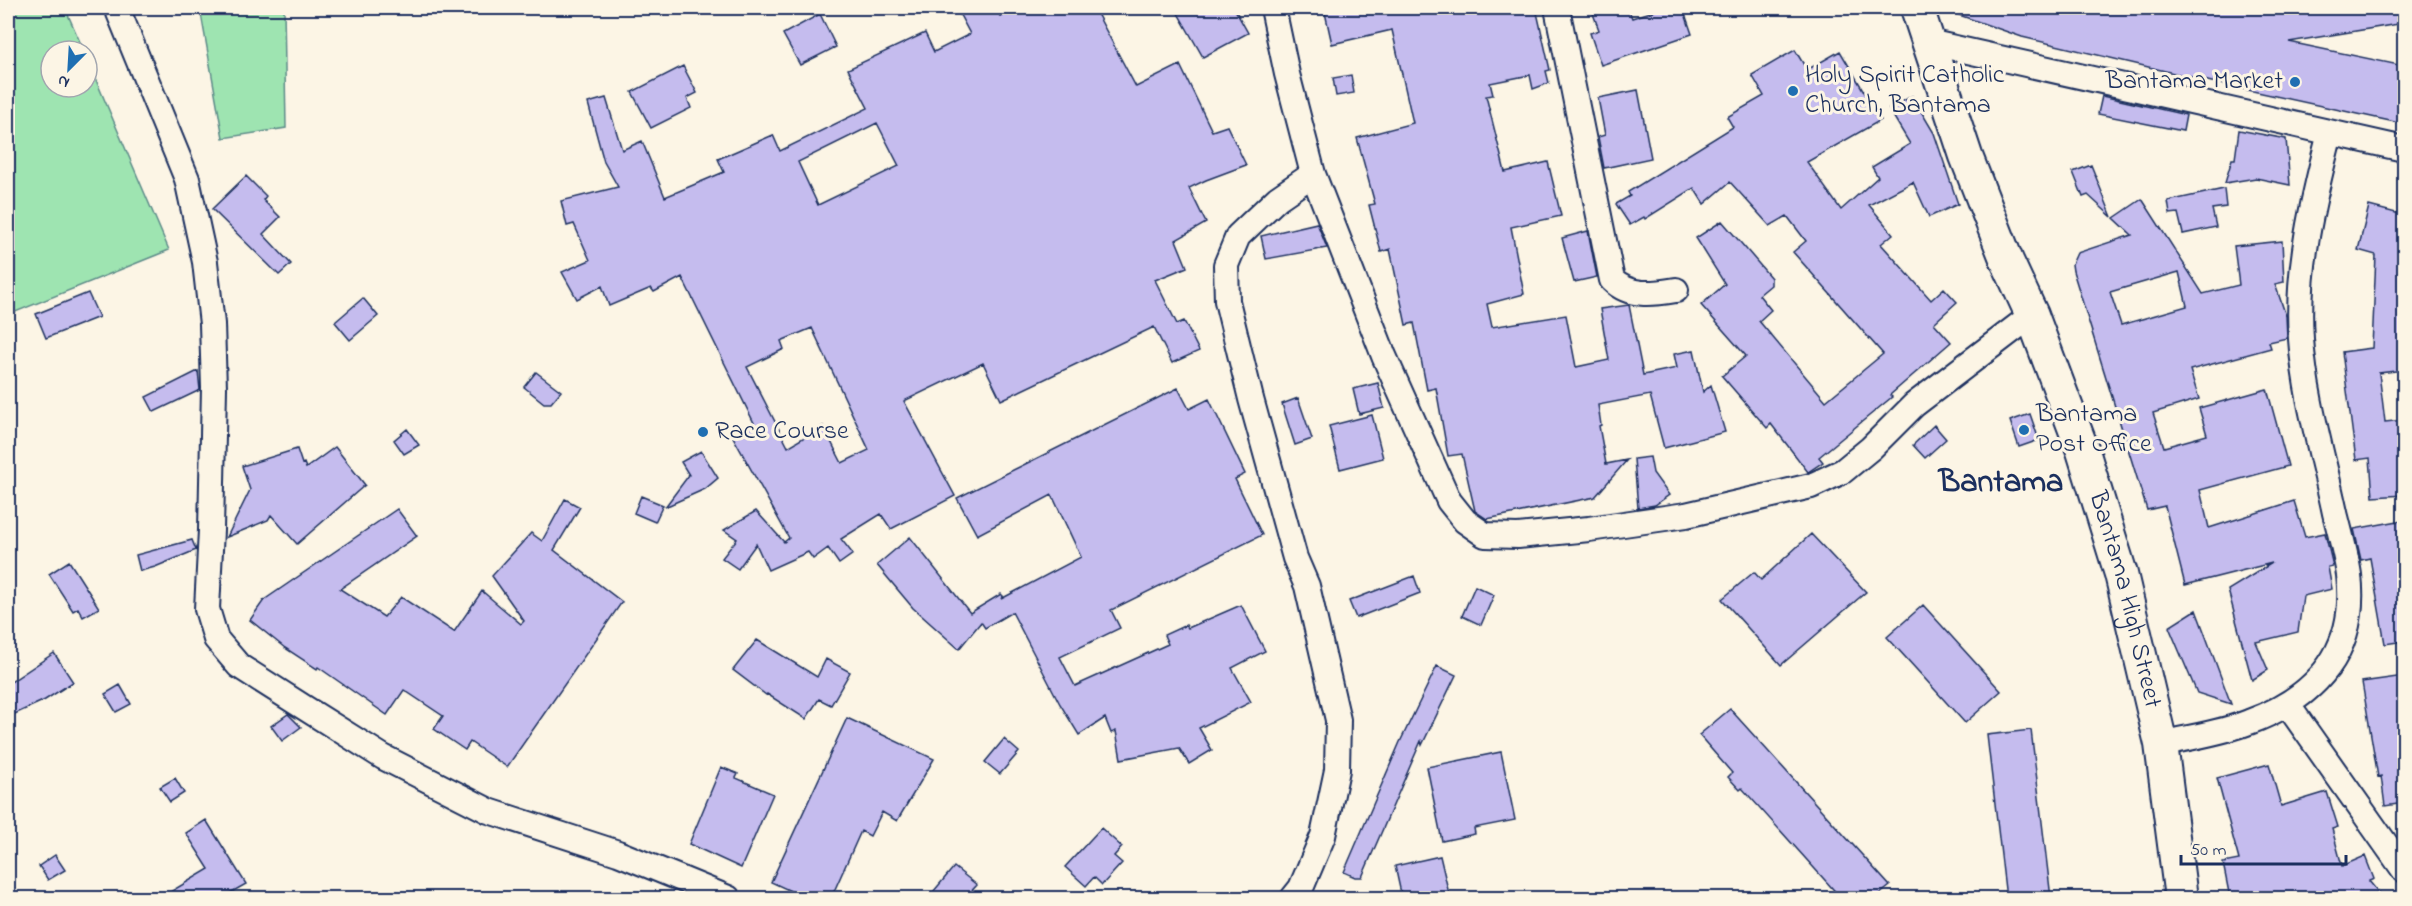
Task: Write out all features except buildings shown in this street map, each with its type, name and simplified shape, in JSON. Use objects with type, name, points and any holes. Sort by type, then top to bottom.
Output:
[{"type":"main road","name":"Bantama High Street","points":[[1917,8],[1966,156],[2007,261],[2032,315],[2083,451],[2121,574],[2161,744],[2181,898]]},
{"type":"street","points":[[117,8],[187,179],[205,262],[212,324],[214,388],[207,609],[216,639],[239,666],[383,757],[479,806],[618,854],[728,898]]},
{"type":"street","points":[[1273,8],[1287,74],[1313,174],[1384,356],[1449,501],[1465,521],[1485,535],[1518,536],[1686,515],[1811,486],[1843,471],[1871,448],[1914,405],[2032,315]]},
{"type":"street","points":[[1557,8],[1612,280],[1622,289],[1648,294],[1676,290]]},
{"type":"street","points":[[1928,42],[2404,149]]},
{"type":"street","points":[[2161,744],[2249,723],[2287,704],[2315,685],[2339,652],[2350,617],[2349,575],[2308,386],[2301,338],[2303,278],[2310,211],[2330,133]]},
{"type":"street","points":[[1293,898],[1302,888],[1323,836],[1337,770],[1338,720],[1307,586],[1295,558],[1234,334],[1227,301],[1226,265],[1238,236],[1278,198],[1313,174]]},
{"type":"street","points":[[2287,704],[2404,870]]},
{"type":"green space","points":[[8,8],[65,8],[79,39],[39,39],[39,99],[99,99],[99,87],[169,250],[8,315]]},
{"type":"green space","points":[[200,8],[284,8],[286,128],[223,138]]},
{"type":"place","name":"Bantama Market","points":[[2295,82]]},
{"type":"place","name":"Holy Spirit Catholic Church, Bantama","points":[[1793,91]]},
{"type":"place","name":"Bantama Post Office","points":[[2024,430]]},
{"type":"place","name":"Race Course","points":[[703,432]]},
{"type":"district","name":"Bantama","points":[[2001,483]]}]
